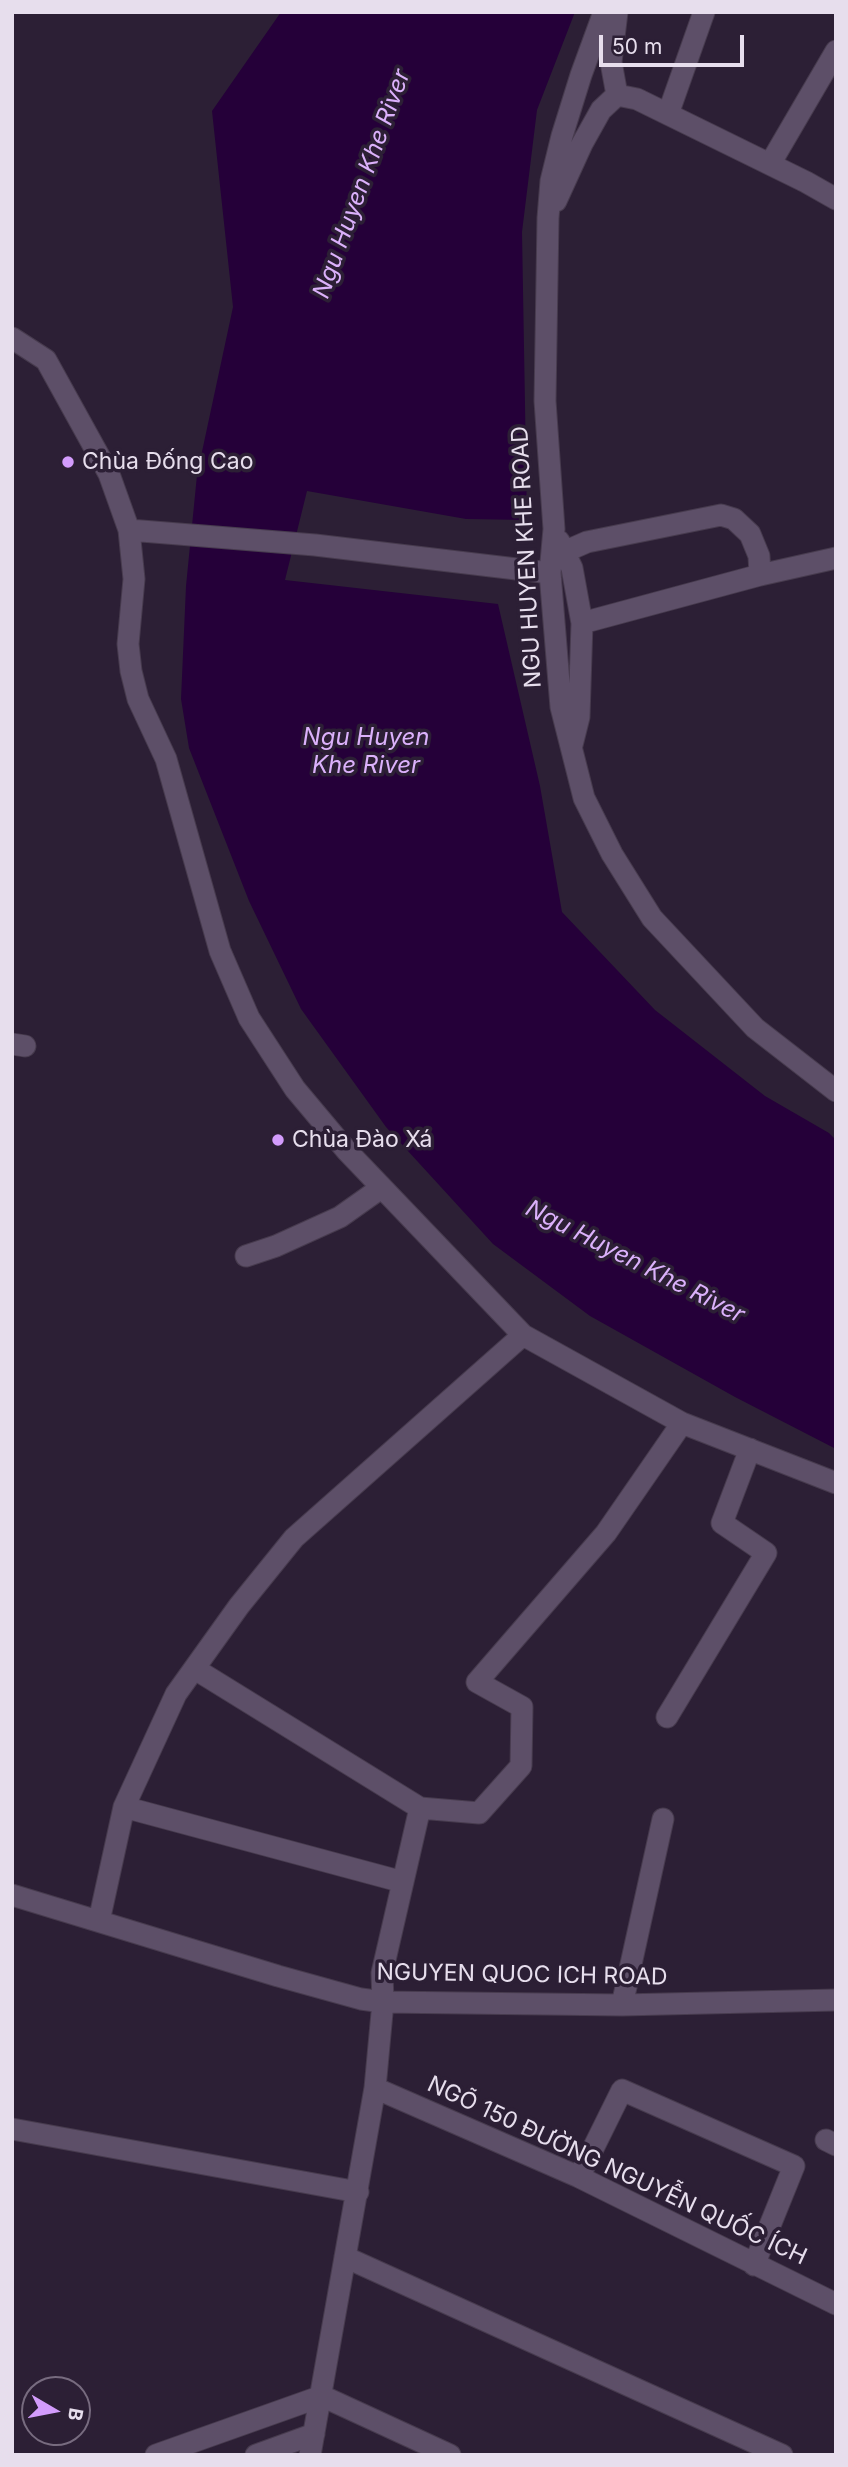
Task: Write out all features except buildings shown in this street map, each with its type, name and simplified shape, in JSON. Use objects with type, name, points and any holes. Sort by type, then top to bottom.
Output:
[{"type":"street","name":"NGU HUYEN KHE ROAD","points":[[604,12],[562,136],[551,181],[548,218],[545,401],[554,529],[550,573],[561,707],[584,798],[612,854],[652,918],[755,1028],[834,1087]]},
{"type":"street","points":[[617,12],[611,62],[617,95]]},
{"type":"street","points":[[668,114],[704,12]]},
{"type":"street","points":[[769,164],[836,51]]},
{"type":"street","points":[[548,218],[601,110],[617,95]]},
{"type":"street","points":[[617,95],[637,99],[836,199]]},
{"type":"street","points":[[12,338],[46,360],[139,531],[128,644],[138,699],[166,760],[220,951],[249,1018],[295,1089],[381,1188],[523,1335],[682,1423],[836,1483]]},
{"type":"street","points":[[564,552],[587,542],[721,515],[734,519],[750,534],[759,556],[760,575]]},
{"type":"street","points":[[554,529],[572,569],[582,623],[579,717],[571,747]]},
{"type":"street","points":[[139,531],[315,545],[550,573]]},
{"type":"street","points":[[582,623],[760,575],[836,558]]},
{"type":"street","points":[[246,1256],[276,1246],[340,1217],[381,1188]]},
{"type":"street","points":[[99,1921],[124,1807],[176,1694],[239,1605],[294,1538],[523,1335]]},
{"type":"street","points":[[195,1669],[420,1808],[480,1813],[521,1766],[522,1707],[477,1682],[606,1532],[682,1423]]},
{"type":"street","points":[[667,1717],[766,1553],[722,1523],[750,1448]]},
{"type":"street","points":[[124,1807],[403,1882]]},
{"type":"street","points":[[256,2455],[312,2444],[375,2088],[383,2002],[382,1973],[420,1808]]},
{"type":"street","points":[[622,2005],[663,1819]]},
{"type":"street","name":"NGUYEN QUOC ICH ROAD","points":[[12,1895],[278,1976],[383,2002],[622,2005],[836,2000]]},
{"type":"street","name":"NGÕ 150 ĐƯỜNG NGUYỄN QUỐC ÍCH","points":[[375,2088],[579,2177],[836,2304]]},
{"type":"street","points":[[579,2177],[622,2090],[794,2166],[754,2265]]},
{"type":"street","points":[[12,2129],[358,2192]]},
{"type":"street","points":[[345,2257],[782,2455]]},
{"type":"street","points":[[156,2455],[322,2396],[450,2455]]},
{"type":"water","name":"Ngu Huyen Khe River","points":[[281,12],[575,12],[537,110],[522,232],[527,520],[466,519],[307,491],[285,580],[498,604],[540,786],[562,912],[655,1010],[765,1096],[829,1133],[836,1140],[836,1449],[735,1397],[590,1316],[493,1244],[386,1127],[301,1009],[249,901],[189,748],[181,699],[186,586],[197,475],[233,307],[212,111]]},
{"type":"place","name":"Chùa Đống Cao","points":[[68,462]]},
{"type":"place","name":"Chùa Đào Xá","points":[[278,1140]]}]
